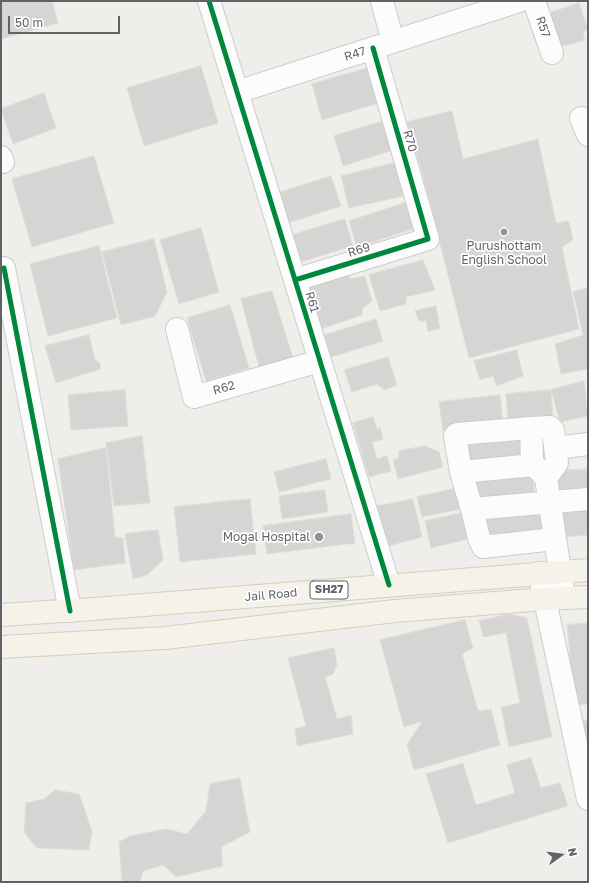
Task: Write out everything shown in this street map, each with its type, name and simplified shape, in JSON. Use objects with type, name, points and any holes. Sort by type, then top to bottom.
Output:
[{"type":"main road","name":"Jail Road","points":[[1,615],[70,611],[588,570]]},
{"type":"main road","points":[[1,647],[165,638],[395,611],[554,598],[588,597]]},
{"type":"street","name":"R61","points":[[209,1],[389,586]]},
{"type":"street","name":"R70","points":[[382,1],[383,45],[428,239]]},
{"type":"street","name":"R57","points":[[534,1],[552,53]]},
{"type":"street","name":"R47","points":[[237,92],[510,2]]},
{"type":"street","name":"R69","points":[[295,280],[428,239]]},
{"type":"street","points":[[4,268],[70,611]]},
{"type":"street","name":"R62","points":[[177,329],[194,397],[320,361]]},
{"type":"street","points":[[461,472],[540,471],[557,463],[553,430],[550,427],[457,434],[455,436],[461,472],[479,538],[483,547],[554,539]]},
{"type":"street","points":[[531,428],[532,460],[540,471],[549,502],[554,539],[549,572],[588,800]]},
{"type":"street","points":[[556,448],[588,444]]},
{"type":"street","points":[[472,509],[588,498]]},
{"type":"building","points":[[1,1],[52,1],[58,23],[1,39]]},
{"type":"building","points":[[579,3],[588,29],[583,33],[585,40],[556,48],[544,15]]},
{"type":"building","points":[[201,66],[218,123],[144,146],[127,88]]},
{"type":"building","points":[[371,67],[382,102],[322,120],[312,84]]},
{"type":"building","points":[[44,93],[56,128],[13,144],[1,109]]},
{"type":"building","name":"Purushottam English School","points":[[452,111],[463,159],[538,139],[556,223],[569,221],[573,240],[562,247],[579,329],[469,358],[421,168],[407,122]]},
{"type":"building","points":[[384,121],[393,150],[343,166],[334,136]]},
{"type":"building","points":[[94,156],[114,223],[32,247],[12,179]]},
{"type":"building","points":[[395,163],[403,196],[349,208],[341,176]]},
{"type":"building","points":[[331,176],[341,206],[285,224],[275,194]]},
{"type":"building","points":[[408,202],[416,228],[357,247],[349,221]]},
{"type":"building","points":[[345,219],[353,246],[297,263],[289,236]]},
{"type":"building","points":[[201,228],[219,292],[179,304],[160,240]]},
{"type":"building","points":[[154,239],[167,292],[155,316],[121,325],[102,252]]},
{"type":"building","points":[[99,246],[117,318],[48,336],[30,264]]},
{"type":"building","points":[[423,260],[435,290],[406,297],[406,304],[380,311],[369,275]]},
{"type":"building","points":[[347,271],[350,279],[365,276],[372,301],[362,309],[362,315],[315,331],[300,287]]},
{"type":"building","points":[[588,288],[588,369],[561,374],[555,344],[583,335],[573,292]]},
{"type":"building","points":[[272,291],[293,358],[259,367],[241,299]]},
{"type":"building","points":[[230,305],[249,368],[206,381],[187,318]]},
{"type":"building","points":[[436,306],[440,328],[428,332],[426,321],[419,321],[415,311]]},
{"type":"building","points":[[376,319],[383,341],[328,358],[319,337]]},
{"type":"building","points":[[89,335],[95,360],[100,363],[100,369],[56,383],[45,346]]},
{"type":"building","points":[[517,350],[523,376],[497,386],[493,376],[480,380],[474,361]]},
{"type":"building","points":[[388,357],[397,385],[384,390],[377,384],[352,392],[344,370]]},
{"type":"building","points":[[584,381],[588,416],[560,422],[551,390]]},
{"type":"building","points":[[125,390],[128,426],[71,430],[68,395]]},
{"type":"building","points":[[551,390],[553,419],[508,423],[506,394]]},
{"type":"building","points":[[500,395],[503,424],[443,431],[439,402]]},
{"type":"building","points":[[373,417],[377,429],[380,427],[383,439],[372,442],[377,459],[387,456],[391,471],[369,477],[353,423]]},
{"type":"building","points":[[523,434],[525,461],[465,466],[462,439]]},
{"type":"building","points":[[142,436],[150,503],[114,506],[106,443]]},
{"type":"building","points":[[425,446],[439,452],[443,467],[398,479],[393,460],[399,458],[399,451]]},
{"type":"building","points":[[106,448],[115,537],[123,538],[125,563],[74,570],[58,459]]},
{"type":"building","points":[[326,459],[331,479],[279,492],[274,472]]},
{"type":"building","points":[[532,469],[535,500],[473,504],[468,474]]},
{"type":"building","points":[[588,469],[588,494],[557,496],[553,471]]},
{"type":"building","points":[[462,487],[466,508],[422,517],[417,497]]},
{"type":"building","points":[[325,490],[328,512],[282,519],[279,496]]},
{"type":"building","points":[[250,499],[256,554],[180,562],[174,507]]},
{"type":"building","points":[[413,499],[422,537],[384,547],[373,507]]},
{"type":"building","points":[[588,503],[588,535],[561,537],[559,505]]},
{"type":"building","points":[[548,505],[551,537],[484,543],[480,512]]},
{"type":"building","points":[[470,511],[476,537],[431,548],[425,521]]},
{"type":"building","points":[[351,514],[355,543],[267,554],[263,526]]},
{"type":"building","points":[[158,530],[163,560],[147,575],[133,579],[125,534]]},
{"type":"building","points":[[510,614],[527,618],[552,737],[509,747],[501,707],[520,703],[506,633],[483,637],[479,621]]},
{"type":"building","points":[[465,620],[473,648],[462,654],[478,711],[491,709],[500,745],[414,770],[407,744],[423,721],[404,727],[380,640]]},
{"type":"building","points":[[588,623],[588,704],[575,705],[567,625]]},
{"type":"building","points":[[334,648],[337,664],[333,674],[325,677],[337,719],[351,715],[353,734],[297,746],[295,729],[306,726],[288,658]]},
{"type":"building","points":[[588,720],[588,759],[578,723]]},
{"type":"building","points":[[531,758],[541,788],[560,783],[568,806],[448,843],[426,774],[463,763],[476,805],[515,793],[507,765]]},
{"type":"building","points":[[240,778],[250,832],[221,847],[223,866],[176,877],[163,865],[143,871],[140,882],[122,882],[119,842],[130,836],[166,829],[187,834],[206,811],[210,784]]},
{"type":"building","points":[[55,790],[79,794],[92,831],[89,850],[37,848],[24,832],[26,803],[44,799]]},
{"type":"cycle path","points":[[209,1],[389,585]]},
{"type":"cycle path","points":[[295,280],[428,239],[373,48]]},
{"type":"cycle path","points":[[4,268],[70,611]]},
{"type":"place","name":"Purushottam English School","points":[[504,232]]},
{"type":"place","name":"Mogal Hospital","points":[[319,537]]}]
